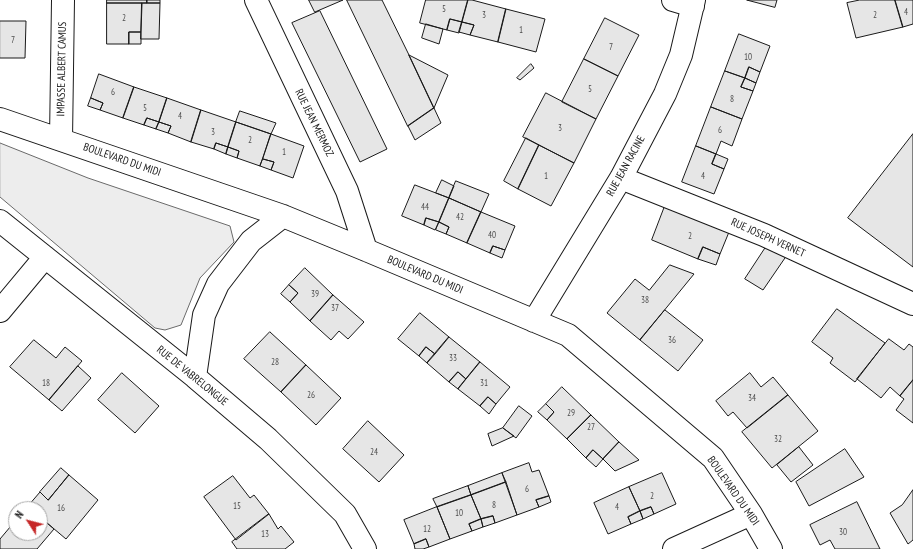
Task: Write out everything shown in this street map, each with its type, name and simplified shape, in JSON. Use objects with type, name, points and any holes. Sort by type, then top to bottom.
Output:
[{"type":"street","name":"IMPASSE ALBERT CAMUS","points":[[61,139],[63,0]]},
{"type":"street","name":"RUE JEAN MERMOZ","points":[[256,0],[347,191],[366,250]]},
{"type":"street","name":"RUE JEAN RACINE","points":[[534,321],[621,178],[665,94],[681,55],[686,2]]},
{"type":"street","name":"BOULEVARD DU MIDI","points":[[0,119],[283,216],[568,335],[713,458],[751,514],[771,549]]},
{"type":"street","name":"RUE JOSEPH VERNET","points":[[621,178],[764,235],[913,304]]},
{"type":"street","points":[[195,377],[204,315],[218,284],[251,241],[283,216]]},
{"type":"street","name":"RUE DE VABRELONGUE","points":[[0,221],[195,377],[268,439],[345,514],[365,549]]},
{"type":"street","points":[[0,311],[45,257]]},
{"type":"street","points":[[674,549],[751,514]]},
{"type":"shaded area","points":[[0,143],[88,178],[230,226],[234,242],[200,278],[181,325],[165,330],[155,328],[0,197]]},
{"type":"building","points":[[107,0],[147,0],[147,3],[107,3]]},
{"type":"building","points":[[147,0],[160,0],[160,3],[147,3]]},
{"type":"building","points":[[309,0],[343,0],[315,12]]},
{"type":"building","points":[[347,0],[382,0],[409,55],[434,108],[408,126]]},
{"type":"building","points":[[426,0],[468,0],[462,22],[450,19],[447,30],[420,23]]},
{"type":"building","points":[[468,0],[506,9],[498,42],[470,35],[474,25],[462,22]]},
{"type":"building","points":[[747,0],[777,0],[775,7]]},
{"type":"building","points":[[860,0],[895,0],[903,27],[856,38],[847,3]]},
{"type":"building","points":[[895,0],[913,0],[913,24],[903,27]]},
{"type":"building","points":[[107,3],[142,3],[141,32],[129,32],[129,44],[107,44]]},
{"type":"building","points":[[142,3],[160,3],[159,39],[141,39]]},
{"type":"building","points":[[506,9],[545,19],[536,52],[498,42]]},
{"type":"building","points":[[320,11],[387,149],[360,162],[292,23]]},
{"type":"building","points":[[605,18],[639,35],[618,76],[584,59]]},
{"type":"building","points":[[450,19],[462,22],[459,33],[447,30]]},
{"type":"building","points":[[0,21],[26,21],[25,58],[0,58]]},
{"type":"building","points":[[462,22],[474,25],[470,35],[459,32]]},
{"type":"building","points":[[426,24],[443,29],[439,44],[422,38]]},
{"type":"building","points":[[129,32],[141,32],[141,44],[129,44]]},
{"type":"building","points":[[739,34],[770,46],[760,72],[749,67],[745,78],[725,71]]},
{"type":"building","points":[[409,55],[448,75],[434,108]]},
{"type":"building","points":[[584,59],[618,76],[596,119],[562,102]]},
{"type":"building","points":[[531,64],[534,68],[520,80],[517,78]]},
{"type":"building","points":[[749,67],[760,72],[756,83],[745,78]]},
{"type":"building","points":[[725,71],[745,78],[741,87],[753,91],[742,119],[711,107]]},
{"type":"building","points":[[99,74],[134,87],[123,118],[100,110],[103,103],[91,98]]},
{"type":"building","points":[[745,78],[756,83],[753,91],[741,87]]},
{"type":"building","points":[[134,87],[167,98],[159,122],[147,118],[144,125],[123,118]]},
{"type":"building","points":[[546,93],[596,119],[574,163],[523,137]]},
{"type":"building","points":[[91,98],[103,103],[100,110],[88,106]]},
{"type":"building","points":[[167,98],[201,110],[191,142],[168,133],[171,126],[159,122]]},
{"type":"building","points":[[711,107],[742,119],[732,146],[721,141],[716,154],[696,146]]},
{"type":"building","points":[[434,108],[441,123],[415,140],[408,126]]},
{"type":"building","points":[[201,110],[236,122],[228,147],[216,143],[214,149],[191,142]]},
{"type":"building","points":[[240,111],[276,123],[271,134],[236,122]]},
{"type":"building","points":[[147,118],[159,122],[156,129],[144,125]]},
{"type":"building","points":[[159,122],[171,126],[168,133],[156,129]]},
{"type":"building","points":[[236,122],[271,134],[260,166],[237,158],[239,151],[228,147]]},
{"type":"building","points":[[271,134],[304,146],[293,178],[271,170],[274,162],[263,159]]},
{"type":"building","points":[[913,134],[913,267],[848,218]]},
{"type":"building","points":[[526,138],[539,145],[518,189],[504,181]]},
{"type":"building","points":[[216,143],[228,147],[226,154],[214,149]]},
{"type":"building","points":[[539,145],[574,163],[551,206],[518,189]]},
{"type":"building","points":[[696,146],[716,154],[712,164],[724,169],[714,194],[682,182]]},
{"type":"building","points":[[228,147],[239,151],[237,158],[226,154]]},
{"type":"building","points":[[716,154],[728,159],[724,169],[712,164]]},
{"type":"building","points":[[263,159],[274,162],[271,170],[260,166]]},
{"type":"building","points":[[442,180],[454,186],[449,198],[436,193]]},
{"type":"building","points":[[456,181],[489,194],[481,212],[449,198]]},
{"type":"building","points":[[415,185],[449,198],[439,222],[426,218],[424,225],[402,216]]},
{"type":"building","points":[[449,198],[481,212],[467,243],[446,234],[449,227],[439,222]]},
{"type":"building","points":[[665,206],[729,232],[720,254],[703,247],[698,259],[652,240]]},
{"type":"building","points":[[481,212],[515,226],[505,250],[493,246],[490,253],[467,243]]},
{"type":"building","points":[[426,218],[439,222],[435,230],[424,225]]},
{"type":"building","points":[[439,222],[449,227],[446,234],[436,230]]},
{"type":"building","points":[[493,246],[505,250],[502,258],[490,253]]},
{"type":"building","points":[[703,247],[720,254],[716,265],[698,259]]},
{"type":"building","points":[[766,247],[787,255],[763,290],[745,279]]},
{"type":"building","points":[[670,265],[694,274],[640,340],[607,313],[635,279],[649,290]]},
{"type":"building","points":[[305,268],[333,295],[310,321],[290,302],[298,293],[289,285]]},
{"type":"building","points":[[289,285],[298,293],[290,302],[281,294]]},
{"type":"building","points":[[333,295],[364,322],[348,339],[339,331],[331,340],[310,321]]},
{"type":"building","points":[[837,309],[885,343],[855,382],[830,363],[833,358],[812,342]]},
{"type":"building","points":[[665,310],[703,340],[678,371],[640,340]]},
{"type":"building","points":[[420,313],[449,337],[435,354],[426,347],[419,356],[398,339]]},
{"type":"building","points":[[270,332],[306,365],[281,392],[244,359]]},
{"type":"building","points":[[449,337],[480,362],[466,379],[458,372],[449,382],[427,363]]},
{"type":"building","points":[[889,339],[904,350],[909,344],[913,347],[913,380],[900,396],[890,387],[881,398],[857,379]]},
{"type":"building","points":[[34,340],[56,358],[65,347],[82,361],[49,400],[10,367]]},
{"type":"building","points":[[426,347],[435,354],[427,363],[419,356]]},
{"type":"building","points":[[480,362],[510,387],[496,404],[488,397],[480,406],[458,389]]},
{"type":"building","points":[[306,365],[341,398],[316,425],[281,392]]},
{"type":"building","points":[[78,366],[91,378],[62,411],[49,400]]},
{"type":"building","points":[[458,372],[466,379],[458,389],[449,382]]},
{"type":"building","points":[[122,373],[159,406],[135,433],[98,400]]},
{"type":"building","points":[[750,373],[761,387],[773,377],[788,395],[747,428],[733,412],[728,416],[716,401]]},
{"type":"building","points":[[913,380],[913,423],[896,410],[904,399],[900,396]]},
{"type":"building","points":[[562,387],[591,415],[567,439],[547,420],[554,412],[546,404]]},
{"type":"building","points":[[788,395],[818,431],[772,468],[742,432]]},
{"type":"building","points":[[488,397],[496,404],[489,414],[480,406]]},
{"type":"building","points":[[546,404],[554,412],[547,420],[538,412]]},
{"type":"building","points":[[519,406],[532,416],[516,438],[503,428]]},
{"type":"building","points":[[591,415],[619,442],[603,459],[593,450],[586,458],[567,439]]},
{"type":"building","points":[[368,421],[404,455],[379,482],[343,449]]},
{"type":"building","points":[[503,428],[514,436],[492,446],[488,434]]},
{"type":"building","points":[[619,442],[639,460],[615,471],[603,459]]},
{"type":"building","points":[[799,447],[813,465],[791,482],[777,465]]},
{"type":"building","points":[[845,449],[864,477],[809,506],[796,482]]},
{"type":"building","points":[[593,450],[603,459],[596,467],[586,458]]},
{"type":"building","points":[[529,463],[532,472],[539,470],[549,496],[536,500],[539,507],[517,515],[502,473]]},
{"type":"building","points":[[61,468],[69,475],[48,500],[40,492]]},
{"type":"building","points":[[502,473],[506,482],[471,495],[468,486]]},
{"type":"building","points":[[662,473],[676,504],[654,514],[651,507],[640,511],[629,487]]},
{"type":"building","points":[[69,475],[98,500],[66,539],[48,524],[48,501],[32,501],[40,492],[48,500]]},
{"type":"building","points":[[233,476],[250,498],[254,495],[269,514],[236,540],[204,497]]},
{"type":"building","points":[[506,482],[517,515],[495,523],[493,516],[481,519],[471,495]]},
{"type":"building","points":[[468,486],[471,495],[437,507],[433,499]]},
{"type":"building","points":[[629,487],[640,511],[628,517],[631,524],[608,534],[594,503]]},
{"type":"building","points":[[913,490],[913,540],[908,544],[890,513],[902,505]]},
{"type":"building","points":[[471,495],[481,519],[469,524],[472,531],[450,539],[437,507]]},
{"type":"building","points":[[549,496],[551,502],[539,507],[536,500]]},
{"type":"building","points":[[857,502],[880,549],[835,549],[830,540],[820,545],[810,525]]},
{"type":"building","points":[[437,507],[450,539],[429,547],[426,539],[414,544],[404,520]]},
{"type":"building","points":[[651,507],[654,514],[643,519],[640,511]]},
{"type":"building","points":[[640,511],[643,519],[631,524],[628,517]]},
{"type":"building","points":[[269,514],[278,529],[281,526],[294,542],[285,549],[237,549],[232,542]]},
{"type":"building","points":[[493,516],[495,523],[483,527],[481,519]]},
{"type":"building","points":[[481,519],[483,527],[472,531],[469,524]]},
{"type":"building","points":[[48,524],[54,529],[48,536]]},
{"type":"building","points":[[8,530],[8,541],[44,541],[37,549],[0,549],[0,539]]},
{"type":"building","points":[[426,539],[429,547],[415,549],[414,544]]}]
